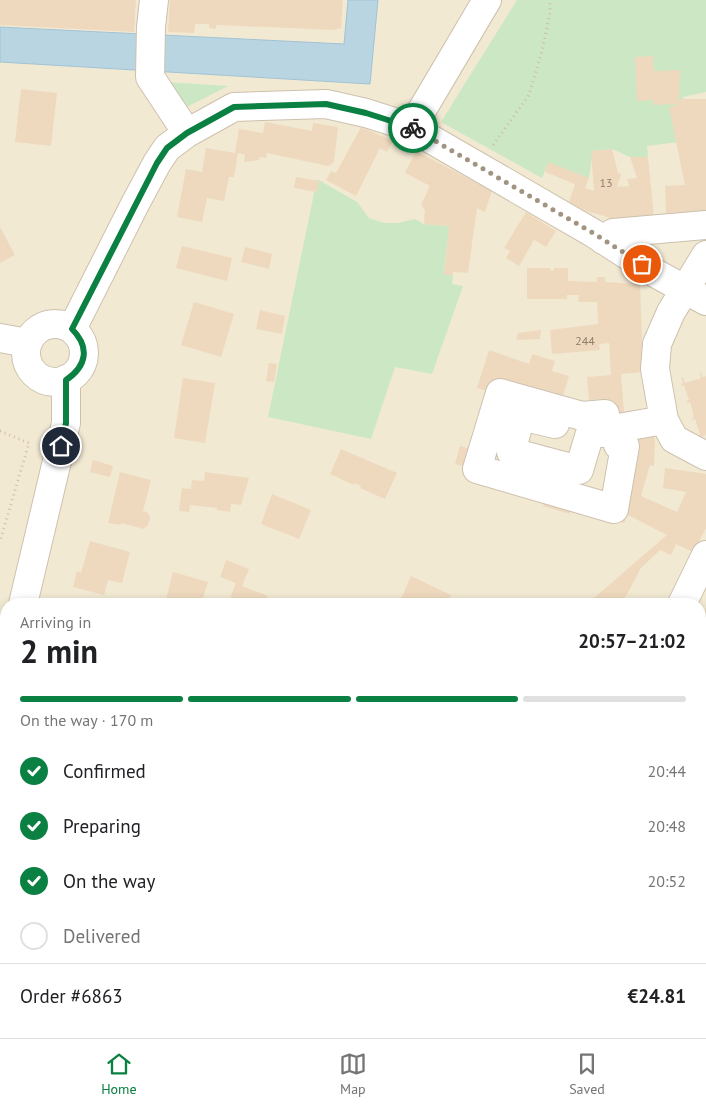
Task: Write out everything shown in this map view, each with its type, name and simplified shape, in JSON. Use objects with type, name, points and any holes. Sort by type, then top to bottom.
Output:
[{"type":"street","points":[[154,0],[151,27],[150,77],[187,133]]},
{"type":"street","points":[[410,127],[487,0]]},
{"type":"street","points":[[72,329],[157,163],[167,148],[187,133],[234,107],[326,104],[366,113],[410,127],[655,272],[696,294]]},
{"type":"street","points":[[603,240],[612,233],[706,225]]},
{"type":"street","points":[[706,255],[696,294],[671,312],[656,344],[655,369],[664,420],[674,439],[706,456]]},
{"type":"street","points":[[56,324],[72,329],[83,343],[84,352],[83,360],[74,375],[66,380],[57,381],[39,376],[32,370],[28,361],[28,343],[32,335],[47,325],[56,324]]},
{"type":"street","points":[[0,338],[28,343]]},
{"type":"street","points":[[31,598],[66,423],[66,380]]},
{"type":"street","points":[[500,393],[582,416],[605,414],[590,433],[620,433],[618,445],[625,446],[614,509],[477,470],[500,393]]},
{"type":"street","points":[[590,433],[664,420]]},
{"type":"street","points":[[685,598],[706,555]]},
{"type":"path","points":[[492,146],[529,95],[546,32],[550,13],[550,0]]},
{"type":"path","points":[[0,431],[29,443],[0,541]]},
{"type":"shaded area","points":[[0,0],[706,0],[706,598],[0,598]]},
{"type":"green space","points":[[517,0],[706,0],[706,92],[683,97],[688,141],[647,146],[648,157],[630,157],[612,149],[593,151],[589,178],[548,163],[542,178],[441,122]]},
{"type":"green space","points":[[166,82],[228,86],[185,108]]},
{"type":"green space","points":[[317,179],[357,202],[369,218],[384,223],[398,223],[415,219],[424,224],[449,226],[444,274],[453,275],[452,284],[463,286],[432,374],[395,367],[371,439],[268,417]]},
{"type":"water","points":[[348,0],[378,0],[370,84],[0,62],[0,27],[344,44]]},
{"type":"building","points":[[0,0],[136,0],[134,32],[0,25]]},
{"type":"building","points":[[170,0],[343,0],[341,28],[334,30],[216,25],[216,29],[209,28],[209,24],[195,24],[194,33],[168,32]]},
{"type":"building","points":[[653,56],[654,71],[680,70],[679,104],[654,105],[653,100],[637,101],[635,57]]},
{"type":"building","points":[[21,89],[57,93],[51,146],[15,142]]},
{"type":"building","points":[[680,99],[706,99],[706,212],[666,213],[665,186],[685,185],[669,107],[679,104]]},
{"type":"building","points":[[265,122],[312,131],[313,123],[338,127],[334,162],[328,166],[267,153],[266,158],[259,157],[259,160],[244,162],[245,155],[238,153],[234,177],[229,177],[224,201],[207,198],[202,222],[177,217],[186,169],[202,172],[206,148],[235,153],[239,129],[263,133]]},
{"type":"building","points":[[361,127],[393,141],[387,152],[380,148],[356,196],[326,180],[331,171],[336,173]]},
{"type":"building","points":[[612,149],[618,173],[621,174],[617,187],[629,186],[627,179],[637,178],[630,157],[648,157],[654,217],[614,219],[586,211],[569,202],[575,184],[545,172],[548,162],[589,178],[585,188],[594,191],[591,151]]},
{"type":"building","points":[[416,151],[492,191],[485,212],[477,208],[468,273],[453,272],[453,275],[444,275],[449,226],[424,224],[425,210],[421,205],[430,186],[405,173]]},
{"type":"building","points":[[296,177],[319,181],[317,192],[294,188]]},
{"type":"building","points":[[526,212],[556,231],[546,247],[534,240],[519,266],[506,258],[510,251],[504,248]]},
{"type":"building","points":[[0,227],[15,255],[0,263]]},
{"type":"building","points":[[182,246],[232,258],[227,281],[176,268]]},
{"type":"building","points":[[245,247],[272,254],[269,269],[241,262]]},
{"type":"building","points":[[527,268],[550,268],[550,270],[554,271],[554,268],[568,268],[568,281],[597,282],[597,277],[605,277],[605,282],[640,284],[643,372],[621,374],[624,412],[605,414],[604,399],[589,400],[587,377],[611,375],[609,343],[599,344],[600,350],[552,354],[550,330],[598,324],[597,302],[578,302],[579,295],[567,295],[567,299],[527,299]]},
{"type":"building","points":[[194,302],[234,314],[221,357],[181,345]]},
{"type":"building","points":[[260,310],[285,316],[282,334],[256,329]]},
{"type":"building","points":[[541,330],[540,339],[516,340],[518,333]]},
{"type":"building","points":[[489,350],[529,364],[532,354],[555,361],[552,371],[569,376],[558,411],[477,388]]},
{"type":"building","points":[[269,363],[277,364],[274,382],[266,381]]},
{"type":"building","points":[[700,372],[703,377],[706,376],[706,435],[702,436],[703,438],[701,439],[700,436],[698,438],[697,436],[700,435],[695,419],[692,420],[694,417],[690,402],[687,403],[686,401],[689,400],[684,385],[681,386],[683,377],[685,383],[701,378]]},
{"type":"building","points":[[183,378],[215,383],[205,443],[174,438]]},
{"type":"building","points":[[620,433],[652,435],[654,437],[654,466],[650,465],[641,496],[677,512],[686,492],[663,488],[665,468],[706,474],[706,528],[693,552],[676,544],[671,555],[660,550],[641,568],[624,598],[594,598],[667,535],[628,515],[624,523],[612,517],[572,506],[570,514],[543,506],[548,490],[614,509]]},
{"type":"building","points":[[460,446],[482,452],[477,469],[455,464]]},
{"type":"building","points":[[341,449],[397,473],[385,499],[360,488],[361,486],[355,483],[354,485],[330,474]]},
{"type":"building","points":[[93,460],[113,466],[110,477],[90,472]]},
{"type":"building","points":[[120,472],[151,480],[143,511],[148,513],[150,518],[148,525],[144,529],[121,523],[121,525],[108,523]]},
{"type":"building","points":[[205,472],[249,478],[241,505],[231,504],[230,512],[217,510],[217,508],[190,505],[189,512],[179,511],[182,488],[191,489],[192,480],[204,481]]},
{"type":"building","points":[[272,494],[311,510],[299,539],[261,524]]},
{"type":"building","points":[[90,541],[130,552],[122,583],[108,580],[104,595],[73,587],[77,571],[81,573]]},
{"type":"building","points":[[226,560],[249,569],[242,586],[268,596],[267,598],[230,598],[236,583],[220,577]]},
{"type":"building","points":[[173,572],[208,582],[203,598],[166,598]]},
{"type":"building","points":[[411,576],[451,595],[450,598],[401,598]]},
{"type":"way so far","points":[[413,128],[593,233],[642,264]]},
{"type":"route","points":[[61,446],[66,423],[66,380],[80,368],[84,352],[83,343],[72,329],[134,206],[167,148],[187,133],[234,107],[326,104],[366,113],[413,128]]}]
